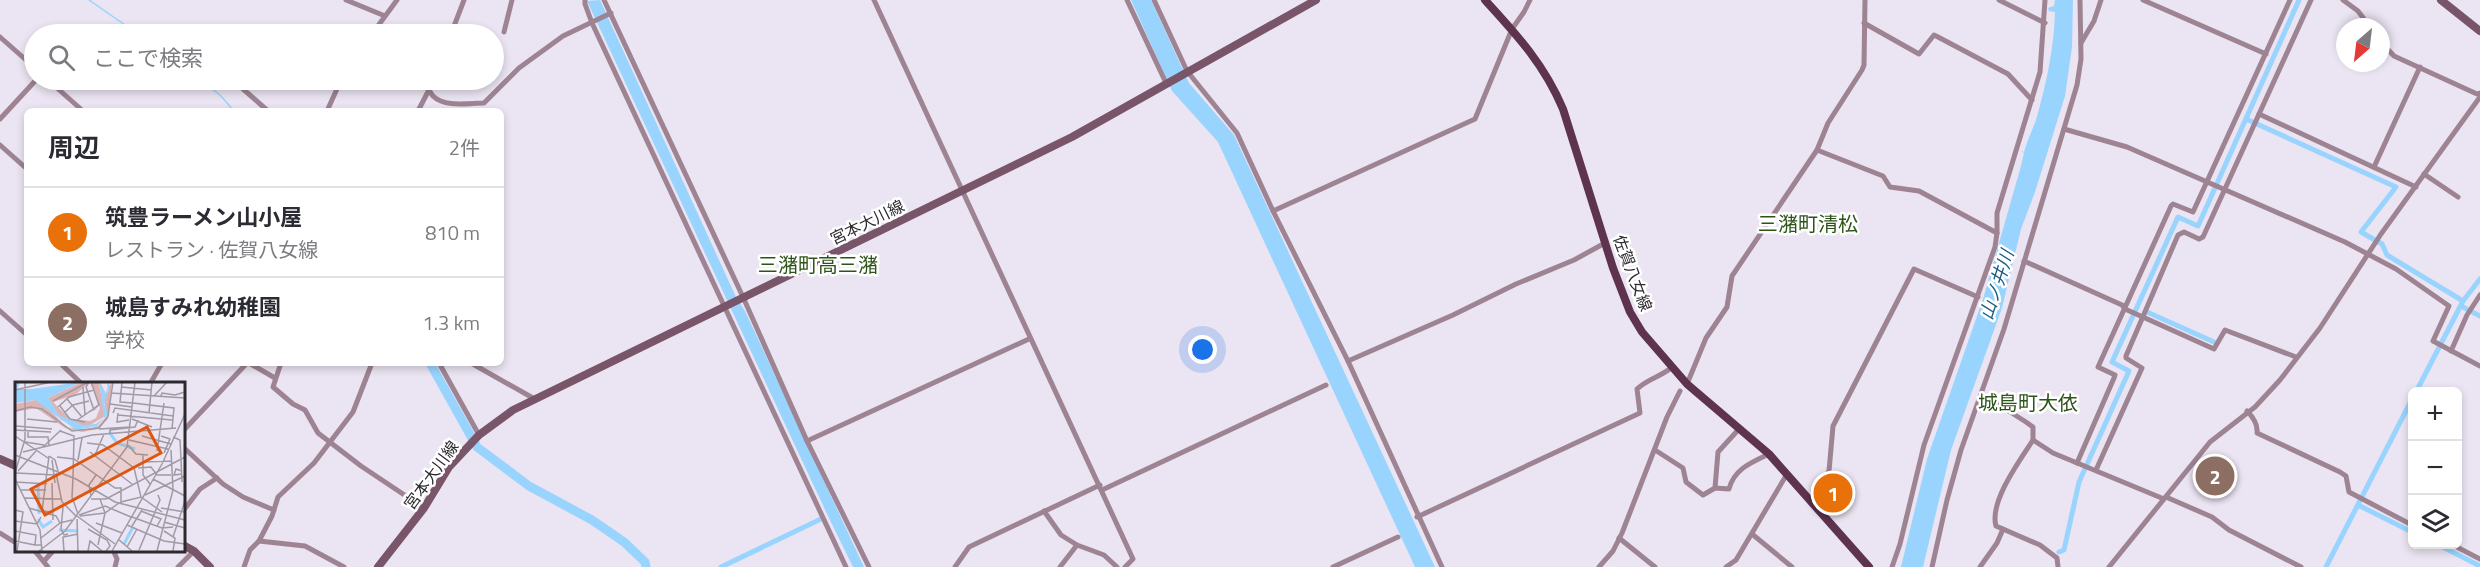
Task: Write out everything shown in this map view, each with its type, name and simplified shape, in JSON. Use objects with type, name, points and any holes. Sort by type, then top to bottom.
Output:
[{"type":"main road","name":"宮本大川線","points":[[378,567],[424,508],[450,467],[467,446],[477,436],[533,399],[1072,136],[1316,0]]},
{"type":"main road","name":"佐賀八女線","points":[[1485,0],[1531,51],[1552,84],[1563,109],[1605,243],[1630,312],[1642,332],[1684,387],[1769,454],[1869,567]]},
{"type":"main road","points":[[2440,0],[2480,32]]},
{"type":"main road","points":[[0,459],[15,466]]},
{"type":"main road","points":[[184,545],[210,567]]},
{"type":"street","points":[[346,0],[385,16]]},
{"type":"street","points":[[379,24],[390,13],[397,0]]},
{"type":"street","points":[[455,24],[464,0]]},
{"type":"street","points":[[504,32],[512,0]]},
{"type":"street","points":[[585,0],[592,23],[727,304],[846,567]]},
{"type":"street","points":[[604,0],[807,441],[868,567]]},
{"type":"street","points":[[874,0],[1029,339],[1133,559],[1125,567]]},
{"type":"street","points":[[1127,0],[1167,82]]},
{"type":"street","points":[[1154,0],[1186,72],[1237,133],[1272,211],[1348,361],[1417,517],[1442,567]]},
{"type":"street","points":[[1272,211],[1475,119],[1512,29],[1530,0]]},
{"type":"street","points":[[1599,567],[1613,551],[1667,417],[1684,387],[1706,338],[1727,307],[1732,276],[1817,150],[1828,123],[1862,70],[1865,0]]},
{"type":"street","points":[[1999,0],[2011,3],[2045,23]]},
{"type":"street","points":[[1892,567],[1900,544],[1924,445],[1978,297],[1997,233],[1997,213],[2040,72],[2045,0]]},
{"type":"street","points":[[1932,567],[1959,458],[2004,329],[2077,85],[2081,44],[2080,0]]},
{"type":"street","points":[[2081,44],[2094,21],[2101,0]]},
{"type":"street","points":[[2143,0],[2266,54]]},
{"type":"street","points":[[2079,463],[2115,375],[2098,367],[2170,206],[2173,204],[2192,213],[2290,0]]},
{"type":"street","points":[[2094,469],[2142,368],[2126,358],[2178,236],[2184,232],[2199,239],[2203,237],[2311,0]]},
{"type":"street","points":[[2343,0],[2363,18]]},
{"type":"street","points":[[504,83],[519,68],[563,36],[611,13]]},
{"type":"street","points":[[1864,23],[1877,28],[1919,54],[1934,35],[2008,74],[2032,100]]},
{"type":"street","points":[[0,37],[24,58]]},
{"type":"street","points":[[2109,567],[2210,442],[2273,388],[2320,328],[2381,234],[2480,95],[2394,56],[2390,52]]},
{"type":"street","points":[[2374,166],[2420,67]]},
{"type":"street","points":[[0,119],[27,90]]},
{"type":"street","points":[[59,90],[80,108]]},
{"type":"street","points":[[244,90],[265,108]]},
{"type":"street","points":[[328,108],[336,90]]},
{"type":"street","points":[[420,108],[430,91],[434,97],[449,104],[484,103],[497,90]]},
{"type":"street","points":[[2259,114],[2415,187]]},
{"type":"street","points":[[2064,129],[2127,147],[2369,252],[2449,306],[2433,341],[2480,366]]},
{"type":"street","points":[[0,145],[24,166]]},
{"type":"street","points":[[1817,150],[1883,176],[1890,187],[1919,191],[1997,233]]},
{"type":"street","points":[[2424,174],[2458,197]]},
{"type":"street","points":[[1348,361],[1574,260],[1605,243]]},
{"type":"street","points":[[2024,261],[2122,304],[2125,309],[2214,349],[2225,330],[2296,357]]},
{"type":"street","points":[[1811,501],[1829,471],[1833,426],[1914,269],[1978,297]]},
{"type":"street","points":[[2451,351],[2467,315],[2476,305],[2480,295]]},
{"type":"street","points":[[0,311],[24,332]]},
{"type":"street","points":[[807,441],[1029,339]]},
{"type":"street","points":[[63,366],[80,382]]},
{"type":"street","points":[[151,382],[160,366]]},
{"type":"street","points":[[184,430],[245,366]]},
{"type":"street","points":[[253,366],[275,378]]},
{"type":"street","points":[[279,366],[273,387],[293,404],[305,410],[318,433],[424,508]]},
{"type":"street","points":[[244,567],[250,550],[259,540],[274,510],[278,496],[314,463],[353,412],[371,366]]},
{"type":"street","points":[[441,366],[477,436]]},
{"type":"street","points":[[476,366],[533,399]]},
{"type":"street","points":[[1417,517],[1640,412],[1637,389],[1646,380],[1662,376],[1671,368]]},
{"type":"street","points":[[955,567],[969,547],[1326,385]]},
{"type":"street","points":[[1982,394],[2033,427],[2033,440],[2010,476],[1994,518],[1996,526],[2040,545],[2057,558],[2058,567]]},
{"type":"street","points":[[2247,411],[2258,429],[2257,433],[2346,476],[2349,492],[2408,523]]},
{"type":"street","points":[[1715,488],[1718,452],[1739,429]]},
{"type":"street","points":[[2033,440],[2054,453],[2212,516],[2229,530],[2301,567]]},
{"type":"street","points":[[184,448],[217,478],[243,497],[274,510]]},
{"type":"street","points":[[1655,450],[1683,468],[1686,482],[1702,495],[1715,488],[1729,489],[1732,480],[1743,468],[1769,454]]},
{"type":"street","points":[[1726,567],[1736,560],[1786,474]]},
{"type":"street","points":[[184,509],[200,489],[217,478]]},
{"type":"street","points":[[1044,511],[1061,535],[1077,545],[1104,555],[1118,567]]},
{"type":"street","points":[[1980,567],[1997,543],[2003,529]]},
{"type":"street","points":[[0,533],[15,542]]},
{"type":"street","points":[[1752,534],[1792,567]]},
{"type":"street","points":[[1333,567],[1398,537]]},
{"type":"street","points":[[1619,538],[1655,567]]},
{"type":"street","points":[[259,540],[305,546],[344,567]]},
{"type":"street","points":[[1060,567],[1077,545]]},
{"type":"street","points":[[2461,549],[2480,559]]},
{"type":"street","points":[[178,567],[194,551]]},
{"type":"street","points":[[36,552],[48,567]]},
{"type":"street","points":[[44,561],[52,552]]},
{"type":"street","points":[[114,552],[117,559],[116,567]]},
{"type":"water","points":[[600,0],[735,295],[745,311],[864,567],[853,567],[828,516],[587,1]]},
{"type":"water","points":[[1131,0],[1151,0],[1189,83],[1234,135],[1435,567],[1415,567],[1218,142],[1172,91]]},
{"type":"water","name":"山ノ井川","points":[[2055,0],[2073,0],[2072,47],[2065,96],[2021,229],[2002,308],[1951,450],[1923,567],[1901,567],[1927,459],[1983,299],[2021,166],[2024,153],[2021,151],[2024,152],[2040,107],[2053,40],[2055,12],[2049,11],[2048,8],[2054,6]]},
{"type":"waterway","points":[[89,0],[124,24]]},
{"type":"waterway","points":[[2059,552],[2064,550],[2079,482],[2129,371],[2112,362],[2178,217],[2198,226],[2299,0]]},
{"type":"waterway","points":[[214,90],[231,108]]},
{"type":"waterway","points":[[2246,119],[2396,187],[2361,232],[2382,244],[2387,255],[2463,301]]},
{"type":"waterway","points":[[2419,387],[2463,301],[2480,279]]},
{"type":"waterway","points":[[2461,306],[2480,316]]},
{"type":"waterway","points":[[2147,312],[2214,342]]},
{"type":"waterway","points":[[432,366],[477,447],[529,486],[592,520],[624,542],[645,562],[646,567]]},
{"type":"waterway","points":[[2326,567],[2408,407]]},
{"type":"waterway","points":[[2358,505],[2408,530]]},
{"type":"waterway","points":[[721,567],[821,519]]},
{"type":"waterway","points":[[2447,549],[2480,566]]},
{"type":"place","name":"城島すみれ幼稚園","points":[[2215,476]]},
{"type":"place","name":"筑豊ラーメン山小屋","points":[[1833,493]]},
{"type":"district","name":"三潴町清松","points":[[1808,224]]},
{"type":"district","name":"三潴町高三潴","points":[[818,265]]},
{"type":"district","name":"城島町大依","points":[[2028,403]]}]
